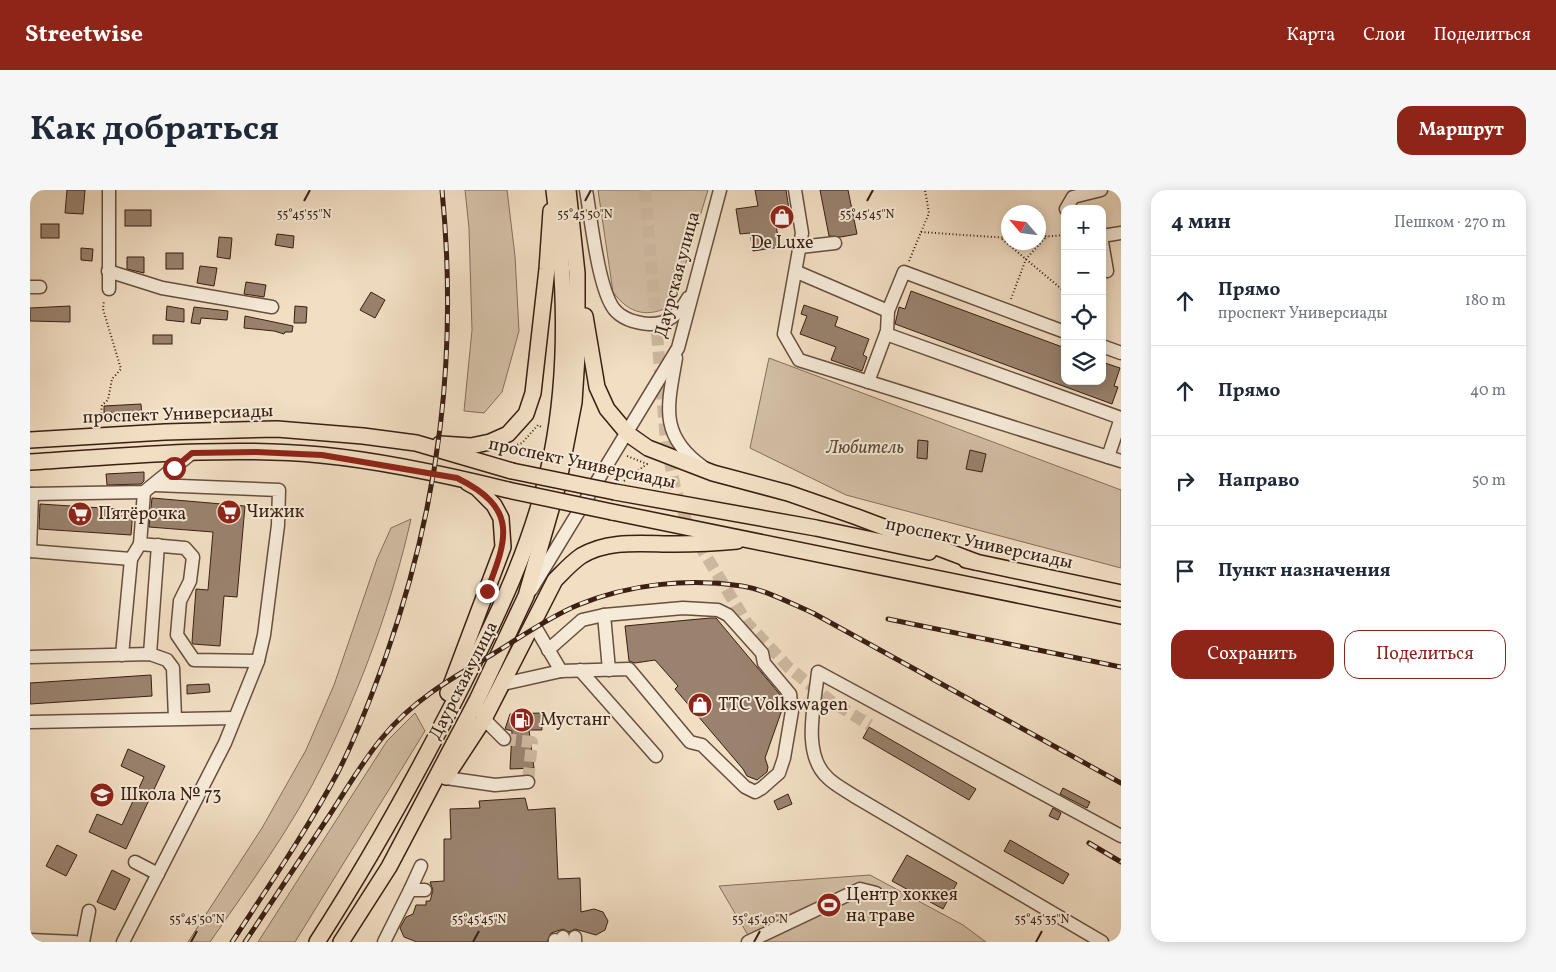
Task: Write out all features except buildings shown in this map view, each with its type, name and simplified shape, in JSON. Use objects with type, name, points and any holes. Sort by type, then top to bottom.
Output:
[{"type":"main road","points":[[416,443],[471,446],[490,442],[508,434],[526,414],[533,393],[553,190]]},
{"type":"main road","points":[[317,942],[370,860],[407,794],[497,617],[532,533],[545,484],[557,419],[565,339],[560,244],[553,190]]},
{"type":"main road","points":[[568,190],[577,273],[597,387],[608,409],[628,434],[648,448],[713,473],[788,493],[976,562]]},
{"type":"main road","points":[[526,596],[558,485],[570,430],[577,356],[577,273]]},
{"type":"main road","name":"проспект Универсиады","points":[[30,440],[165,432],[277,429],[363,436],[416,443],[512,470],[619,488],[1121,593]]},
{"type":"main road","points":[[30,462],[192,453],[256,452],[322,455],[457,478],[612,512],[754,539],[958,584],[1121,616]]},
{"type":"main road","points":[[407,794],[456,676],[503,547],[501,518],[494,505],[477,488],[457,478]]},
{"type":"main road","points":[[422,804],[446,778],[484,719],[534,625],[555,580],[581,556],[599,548],[618,544],[712,543],[754,539]]},
{"type":"main road","name":"Даурская улица","points":[[341,942],[389,868],[477,700],[526,596]]},
{"type":"street","points":[[109,190],[109,289]]},
{"type":"street","points":[[586,190],[601,274],[614,309],[624,318],[637,322],[660,323],[674,316],[683,306],[696,285]]},
{"type":"street","name":"Даурская улица","points":[[526,596],[628,434],[678,348],[720,190]]},
{"type":"street","points":[[795,190],[802,233],[797,272],[784,334],[799,360],[1121,461]]},
{"type":"street","points":[[1068,205],[1073,197],[1101,190]]},
{"type":"street","points":[[1106,235],[1121,232]]},
{"type":"street","points":[[800,246],[835,243]]},
{"type":"street","points":[[1103,250],[1107,271]]},
{"type":"street","points":[[108,271],[162,288],[272,307]]},
{"type":"street","points":[[797,272],[888,311]]},
{"type":"street","points":[[868,382],[886,334],[888,311],[904,272],[1061,331]]},
{"type":"street","points":[[886,334],[1121,418],[1108,457]]},
{"type":"street","points":[[1106,347],[1121,352]]},
{"type":"street","points":[[678,348],[668,416],[673,433],[684,450],[713,473]]},
{"type":"street","points":[[122,655],[130,559],[140,544],[149,489],[192,453]]},
{"type":"street","points":[[123,942],[225,743],[258,661],[264,635],[278,525],[279,490],[149,489],[31,494],[30,551],[130,559]]},
{"type":"street","points":[[140,544],[185,548],[193,556],[190,582],[180,601],[177,635],[194,660],[258,661]]},
{"type":"street","points":[[150,654],[158,545]]},
{"type":"street","points":[[503,684],[561,671],[629,669],[690,742],[702,745],[745,787],[755,792],[770,783],[779,773],[792,712],[790,694],[764,663],[762,653],[728,615],[718,610],[683,608],[604,615],[582,620],[548,650]]},
{"type":"street","points":[[604,615],[609,670]]},
{"type":"street","points":[[534,625],[561,671]]},
{"type":"street","points":[[30,657],[150,654],[167,660],[173,668],[175,718]]},
{"type":"street","points":[[580,670],[656,756]]},
{"type":"street","points":[[1102,942],[854,796],[828,778],[818,766],[812,743],[818,672],[1121,836]]},
{"type":"street","points":[[477,700],[484,719],[504,739]]},
{"type":"street","points":[[30,722],[234,718]]},
{"type":"street","points":[[446,778],[495,785],[528,782]]},
{"type":"street","points":[[135,862],[158,874]]},
{"type":"street","points":[[384,942],[421,866]]},
{"type":"street","points":[[748,942],[860,889],[876,893]]},
{"type":"street","points":[[410,890],[425,890]]},
{"type":"street","points":[[83,942],[89,911]]},
{"type":"street","points":[[30,940],[75,942]]},
{"type":"path","points":[[904,272],[929,213],[925,190]]},
{"type":"path","points":[[921,232],[1001,239]]},
{"type":"path","points":[[1007,311],[1026,259],[1047,236],[1061,236]]},
{"type":"path","points":[[1015,250],[1061,289]]},
{"type":"path","points":[[109,289],[104,292],[103,309],[121,369],[112,379],[108,400],[102,405],[102,413],[132,412]]},
{"type":"path","points":[[509,448],[522,443],[538,425]]},
{"type":"path","points":[[619,488],[647,464],[624,454]]},
{"type":"green space","points":[[465,190],[507,190],[515,256],[519,331],[502,392],[484,413],[464,411],[472,330],[469,228]]},
{"type":"green space","points":[[598,190],[708,190],[673,305],[655,312],[640,312],[626,306],[613,292]]},
{"type":"green space","name":"Любитель","points":[[769,358],[1121,490],[1121,568],[846,495],[750,448]]},
{"type":"green space","points":[[411,519],[395,582],[375,643],[338,733],[312,786],[270,854],[210,942],[188,942],[262,828],[306,750],[334,685],[377,559],[391,528]]},
{"type":"green space","points":[[415,713],[425,731],[295,942],[258,942],[387,741]]},
{"type":"green space","name":"Центр хоккея на траве","points":[[870,875],[963,925],[986,942],[752,942],[719,886]]},
{"type":"tunnel","points":[[645,190],[666,441],[675,488],[689,528],[747,623],[788,667],[832,702],[870,725]]},
{"type":"tunnel","points":[[504,739],[532,742],[528,782]]},
{"type":"railway","points":[[232,942],[300,837],[338,772],[370,700],[405,598],[432,484],[446,368],[448,310],[442,190]]},
{"type":"railway","points":[[245,942],[354,776],[382,738],[407,712],[448,681],[556,615],[597,598],[638,588],[680,583],[722,584],[760,590],[778,597],[813,613],[1121,783]]},
{"type":"railway","points":[[888,619],[1121,667]]},
{"type":"railway","points":[[1089,843],[1121,862]]},
{"type":"place","name":"De Luxe","points":[[782,217]]},
{"type":"place","name":"Чижик","points":[[229,512]]},
{"type":"place","name":"Пятёрочка","points":[[80,514]]},
{"type":"place","name":"ТТС Volkswagen","points":[[700,705]]},
{"type":"place","name":"Мустанг","points":[[522,720]]},
{"type":"place","name":"Школа № 73","points":[[102,795]]},
{"type":"place","name":"Центр хоккея на траве","points":[[829,905]]},
{"type":"route","points":[[174,468],[192,453],[256,452],[322,455],[457,478],[477,488],[494,505],[501,518],[504,532],[503,547],[487,591]]}]
